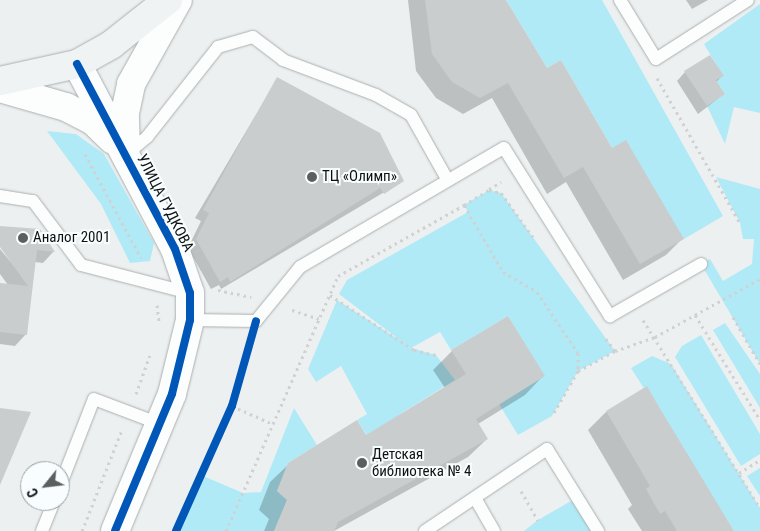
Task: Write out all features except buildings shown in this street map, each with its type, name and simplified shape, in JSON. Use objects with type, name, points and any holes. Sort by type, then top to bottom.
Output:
[{"type":"main road","points":[[0,81],[77,64],[111,45],[168,0]]},
{"type":"street","name":"УЛИЦА ГУДКОВА","points":[[126,155],[124,122],[131,84],[178,0]]},
{"type":"street","name":"УЛИЦА ГУДКОВА","points":[[77,64],[175,249],[202,287],[190,320],[160,424],[115,531]]},
{"type":"street","name":"УЛИЦА ГУДКОВА","points":[[0,88],[45,99],[92,120],[126,155]]},
{"type":"lane","points":[[620,0],[656,59],[748,0]]},
{"type":"lane","points":[[126,155],[146,137],[218,47],[253,37],[283,60],[376,95],[411,115],[447,179]]},
{"type":"lane","points":[[190,320],[256,321],[300,267],[447,179],[504,148],[610,316],[701,264]]},
{"type":"lane","points":[[0,196],[33,201],[81,265],[202,287]]},
{"type":"lane","points":[[70,461],[94,399],[160,424]]},
{"type":"lane","points":[[426,531],[547,450],[598,531]]},
{"type":"lane","points":[[474,498],[494,531]]},
{"type":"lane","points":[[42,531],[50,511]]},
{"type":"path","points":[[656,59],[649,64],[740,223]]},
{"type":"path","points":[[83,149],[145,266]]},
{"type":"path","points":[[226,531],[338,276],[489,190],[501,193],[541,248]]},
{"type":"path","points":[[464,205],[503,272],[537,292],[570,337],[578,353],[578,371],[552,416]]},
{"type":"path","points":[[578,371],[615,351],[655,336],[760,279]]},
{"type":"path","points":[[202,287],[272,302],[319,319]]},
{"type":"path","points":[[330,295],[414,350],[436,355]]},
{"type":"path","points":[[152,302],[158,306],[160,330]]},
{"type":"path","points":[[694,315],[760,420]]},
{"type":"path","points":[[733,317],[760,364]]},
{"type":"path","points":[[598,328],[615,351]]},
{"type":"path","points":[[655,336],[760,508]]},
{"type":"path","points":[[82,531],[154,347]]},
{"type":"path","points":[[228,414],[235,396]]},
{"type":"path","points":[[232,406],[273,424]]},
{"type":"path","points":[[738,473],[760,460]]},
{"type":"path","points":[[511,473],[538,520]]},
{"type":"shaded area","points":[[506,0],[602,0],[723,216],[684,239],[612,148],[561,60],[547,68]]},
{"type":"shaded area","points":[[760,4],[760,113],[734,107],[725,144],[707,106],[725,94],[716,80],[723,76],[704,44]]},
{"type":"shaded area","points":[[47,131],[76,134],[104,154],[154,243],[150,261],[130,263],[101,204]]},
{"type":"shaded area","points":[[716,177],[760,189],[760,364],[701,264],[710,259],[723,281],[752,264],[754,239],[743,239],[740,223]]},
{"type":"shaded area","points":[[489,190],[501,193],[615,351],[578,371],[552,416],[518,435],[499,404],[544,376],[508,316],[451,350],[440,332],[411,348],[436,355],[455,380],[400,414],[376,450],[357,420],[367,414],[341,366],[316,382],[308,369],[337,300],[401,341],[339,294],[347,280],[468,212],[464,205]]},
{"type":"shaded area","points":[[725,323],[760,374],[760,408],[713,330]]},
{"type":"shaded area","points":[[701,335],[760,434],[760,454],[741,466],[675,357],[682,346]]},
{"type":"shaded area","points":[[652,356],[671,364],[760,508],[760,531],[734,531],[631,368]]},
{"type":"shaded area","points":[[294,408],[317,445],[288,463],[277,491],[287,500],[274,531],[177,531],[201,475],[243,493],[261,492]]},
{"type":"shaded area","points":[[760,468],[760,496],[747,476]]},
{"type":"shaded area","points":[[578,497],[598,531],[524,531],[538,520]]},
{"type":"cycle path","points":[[77,64],[175,249],[190,293],[190,320],[172,394],[115,531]]},
{"type":"cycle path","points":[[176,531],[232,406],[256,321]]},
{"type":"place","name":"ТЦ «Олимп»","points":[[312,177]]},
{"type":"place","name":"Аналог 2001","points":[[23,238]]},
{"type":"place","name":"Детская библиотека № 4","points":[[362,463]]}]
